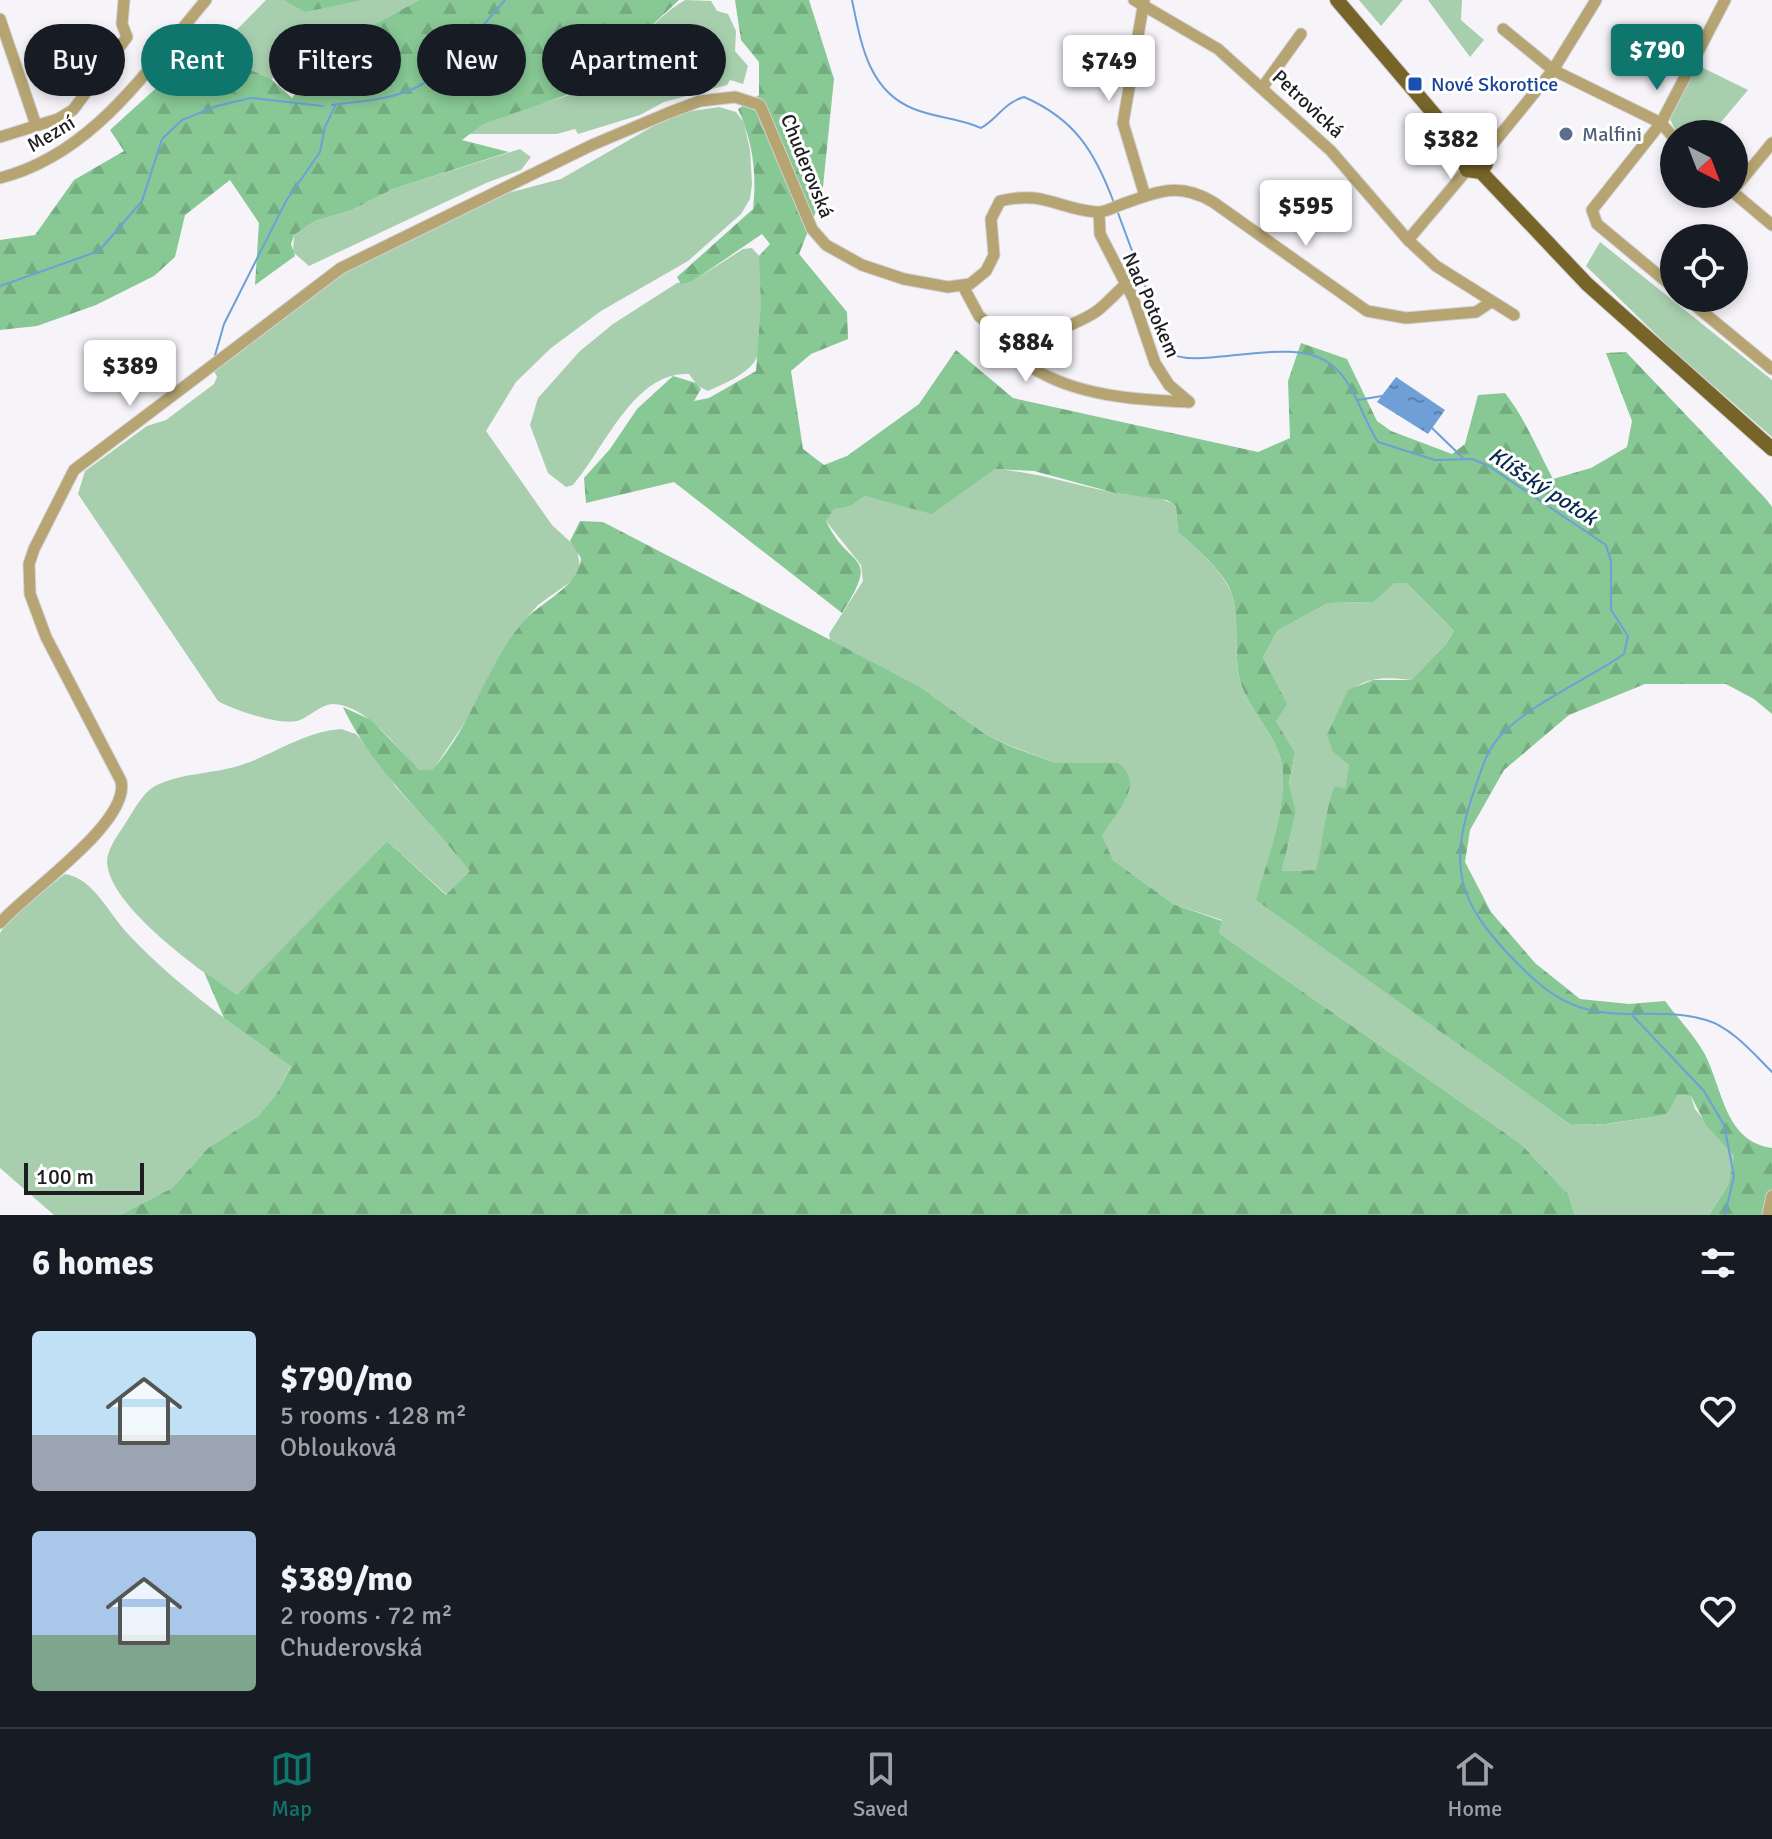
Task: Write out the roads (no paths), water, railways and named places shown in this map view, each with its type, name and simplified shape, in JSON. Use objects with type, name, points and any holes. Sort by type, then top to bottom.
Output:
[{"type":"main road","points":[[1337,0],[1468,154]]},
{"type":"main road","points":[[1474,171],[1486,164],[1484,155],[1476,151],[1468,154],[1464,162],[1625,320],[1772,449]]},
{"type":"street","points":[[0,137],[58,119],[73,110],[127,37],[121,12],[124,0]]},
{"type":"street","name":"Mezní","points":[[0,178],[39,164],[96,127],[206,0]]},
{"type":"street","points":[[1484,155],[1553,70],[1596,0]]},
{"type":"street","points":[[1663,120],[1725,0]]},
{"type":"street","points":[[1141,1],[1123,123],[1145,196]]},
{"type":"street","name":"Petrovická","points":[[1141,1],[1218,49],[1331,151],[1408,240],[1459,284],[1514,315]]},
{"type":"street","points":[[0,19],[36,125]]},
{"type":"street","points":[[1503,29],[1553,70],[1660,123]]},
{"type":"street","points":[[1262,88],[1301,34]]},
{"type":"street","name":"Chuderovská","points":[[0,923],[92,839],[113,815],[122,798],[121,781],[46,637],[30,594],[29,564],[34,549],[74,470],[341,268],[592,145],[700,101],[735,97],[753,100],[766,113],[812,229],[826,245],[881,273],[948,287],[963,286]]},
{"type":"street","points":[[1660,124],[1592,210],[1597,224],[1660,276]]},
{"type":"street","points":[[1748,173],[1772,143]]},
{"type":"street","points":[[1408,240],[1474,171]]},
{"type":"street","points":[[1031,367],[1014,346],[979,316],[963,286],[979,277],[991,263],[994,247],[991,219],[1000,201],[1016,197],[1051,199],[1110,209],[1167,190],[1192,190],[1367,311],[1406,318],[1476,312],[1491,302]]},
{"type":"street","points":[[1748,204],[1772,225]]},
{"type":"street","name":"Nad Potokem","points":[[1031,367],[1055,382],[1126,397],[1189,402],[1169,385],[1155,363],[1126,284],[1100,234],[1110,209]]},
{"type":"street","points":[[1031,367],[1034,353],[1050,332],[1095,312],[1126,284]]},
{"type":"street","points":[[1703,312],[1772,369]]},
{"type":"street","points":[[1768,1215],[1772,1196]]},
{"type":"water","points":[[1396,377],[1445,410],[1428,434],[1377,402]]},
{"type":"waterway","points":[[332,105],[397,95],[429,80],[453,59],[505,0]]},
{"type":"waterway","name":"Klíšský potok","points":[[852,0],[869,64],[886,90],[898,101],[922,112],[981,128],[1011,103],[1024,97],[1057,116],[1081,139],[1099,168],[1114,203]]},
{"type":"waterway","points":[[0,286],[99,251],[142,201],[162,139],[182,120],[217,106],[251,98],[323,106]]},
{"type":"waterway","points":[[214,359],[224,324],[286,201],[320,152],[325,127],[336,104]]},
{"type":"waterway","name":"Klíšský potok","points":[[1118,213],[1170,353],[1183,358],[1272,352],[1296,352],[1317,357],[1334,367],[1348,383],[1378,442],[1435,460],[1472,459],[1487,465],[1606,545],[1611,561],[1611,610],[1628,636],[1624,654],[1530,711],[1492,746],[1466,816],[1461,840],[1463,882],[1481,921],[1496,941],[1530,976],[1553,994],[1595,1011],[1675,1014],[1706,1020],[1733,1035],[1772,1072]]},
{"type":"waterway","points":[[1358,400],[1382,396]]},
{"type":"waterway","points":[[1431,427],[1464,459]]},
{"type":"waterway","points":[[1633,1016],[1704,1091],[1724,1125],[1734,1176],[1725,1215]]},
{"type":"place","name":"Nové Skorotice","points":[[1415,84]]},
{"type":"place","name":"Malfini","points":[[1566,134]]}]
